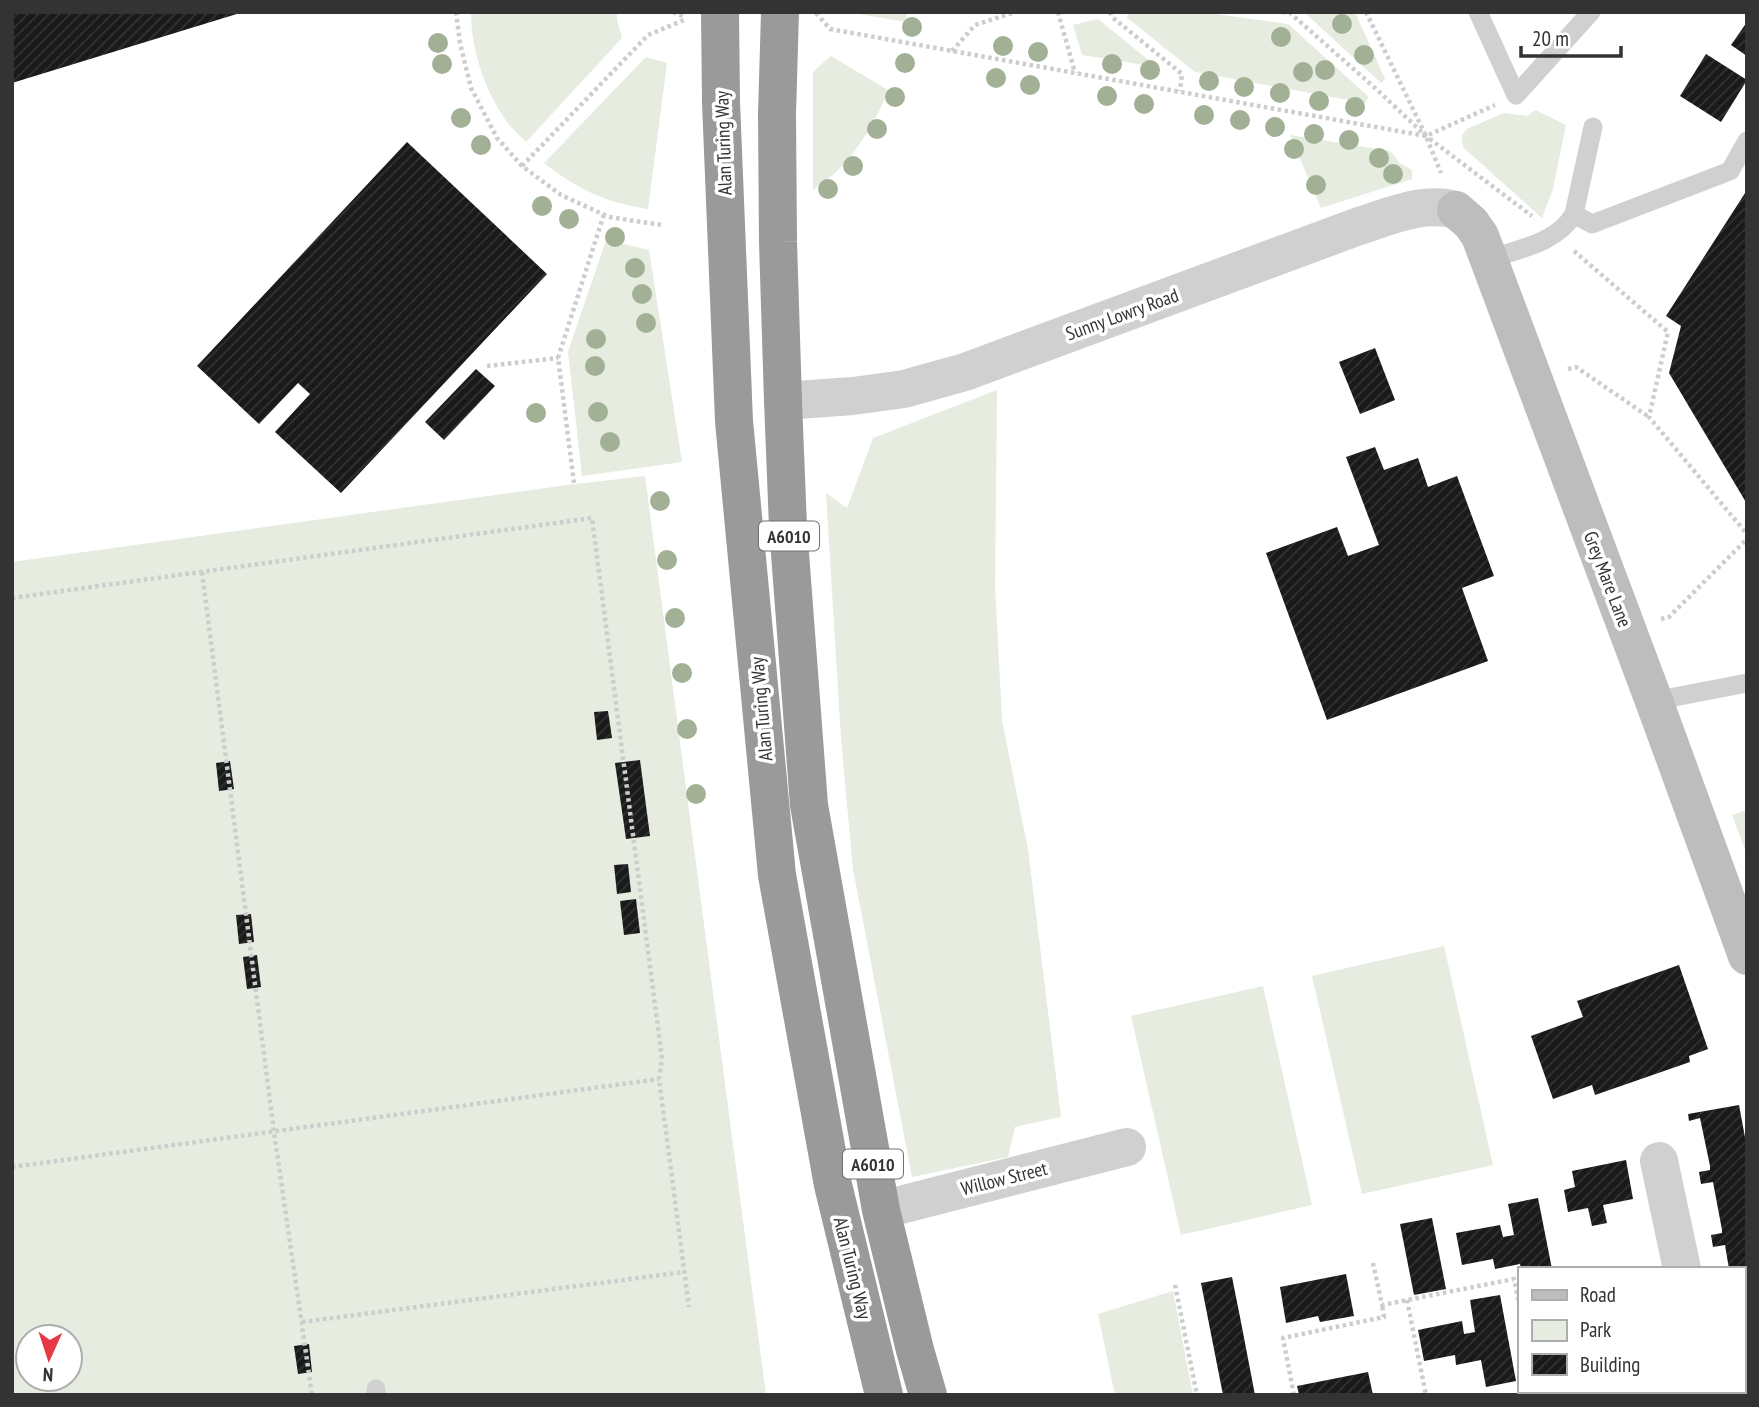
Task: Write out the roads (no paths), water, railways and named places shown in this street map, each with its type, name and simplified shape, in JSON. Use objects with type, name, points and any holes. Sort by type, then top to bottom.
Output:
[{"type":"highway","name":"Alan Turing Way","points":[[720,12],[721,103],[734,421],[777,875],[833,1185],[884,1395]]},
{"type":"highway","name":"Alan Turing Way","points":[[780,12],[777,114],[783,401],[788,527],[809,805],[881,1210],[928,1395]]},
{"type":"street","name":"Sunny Lowry Road","points":[[783,401],[904,389],[965,372],[1359,226],[1422,207],[1434,206],[1456,211]]},
{"type":"street","name":"Grey Mare Lane","points":[[1456,211],[1471,223],[1480,236],[1489,259],[1747,956]]},
{"type":"street","name":"Willow Street","points":[[881,1210],[1127,1147]]},
{"type":"street","points":[[1659,1161],[1682,1267]]},
{"type":"lane","points":[[1478,12],[1516,95],[1591,12]]},
{"type":"lane","points":[[1489,259],[1549,238],[1568,223],[1574,214],[1593,127]]},
{"type":"lane","points":[[1574,214],[1592,224],[1730,171],[1747,141]]},
{"type":"lane","points":[[1654,702],[1747,683]]}]
